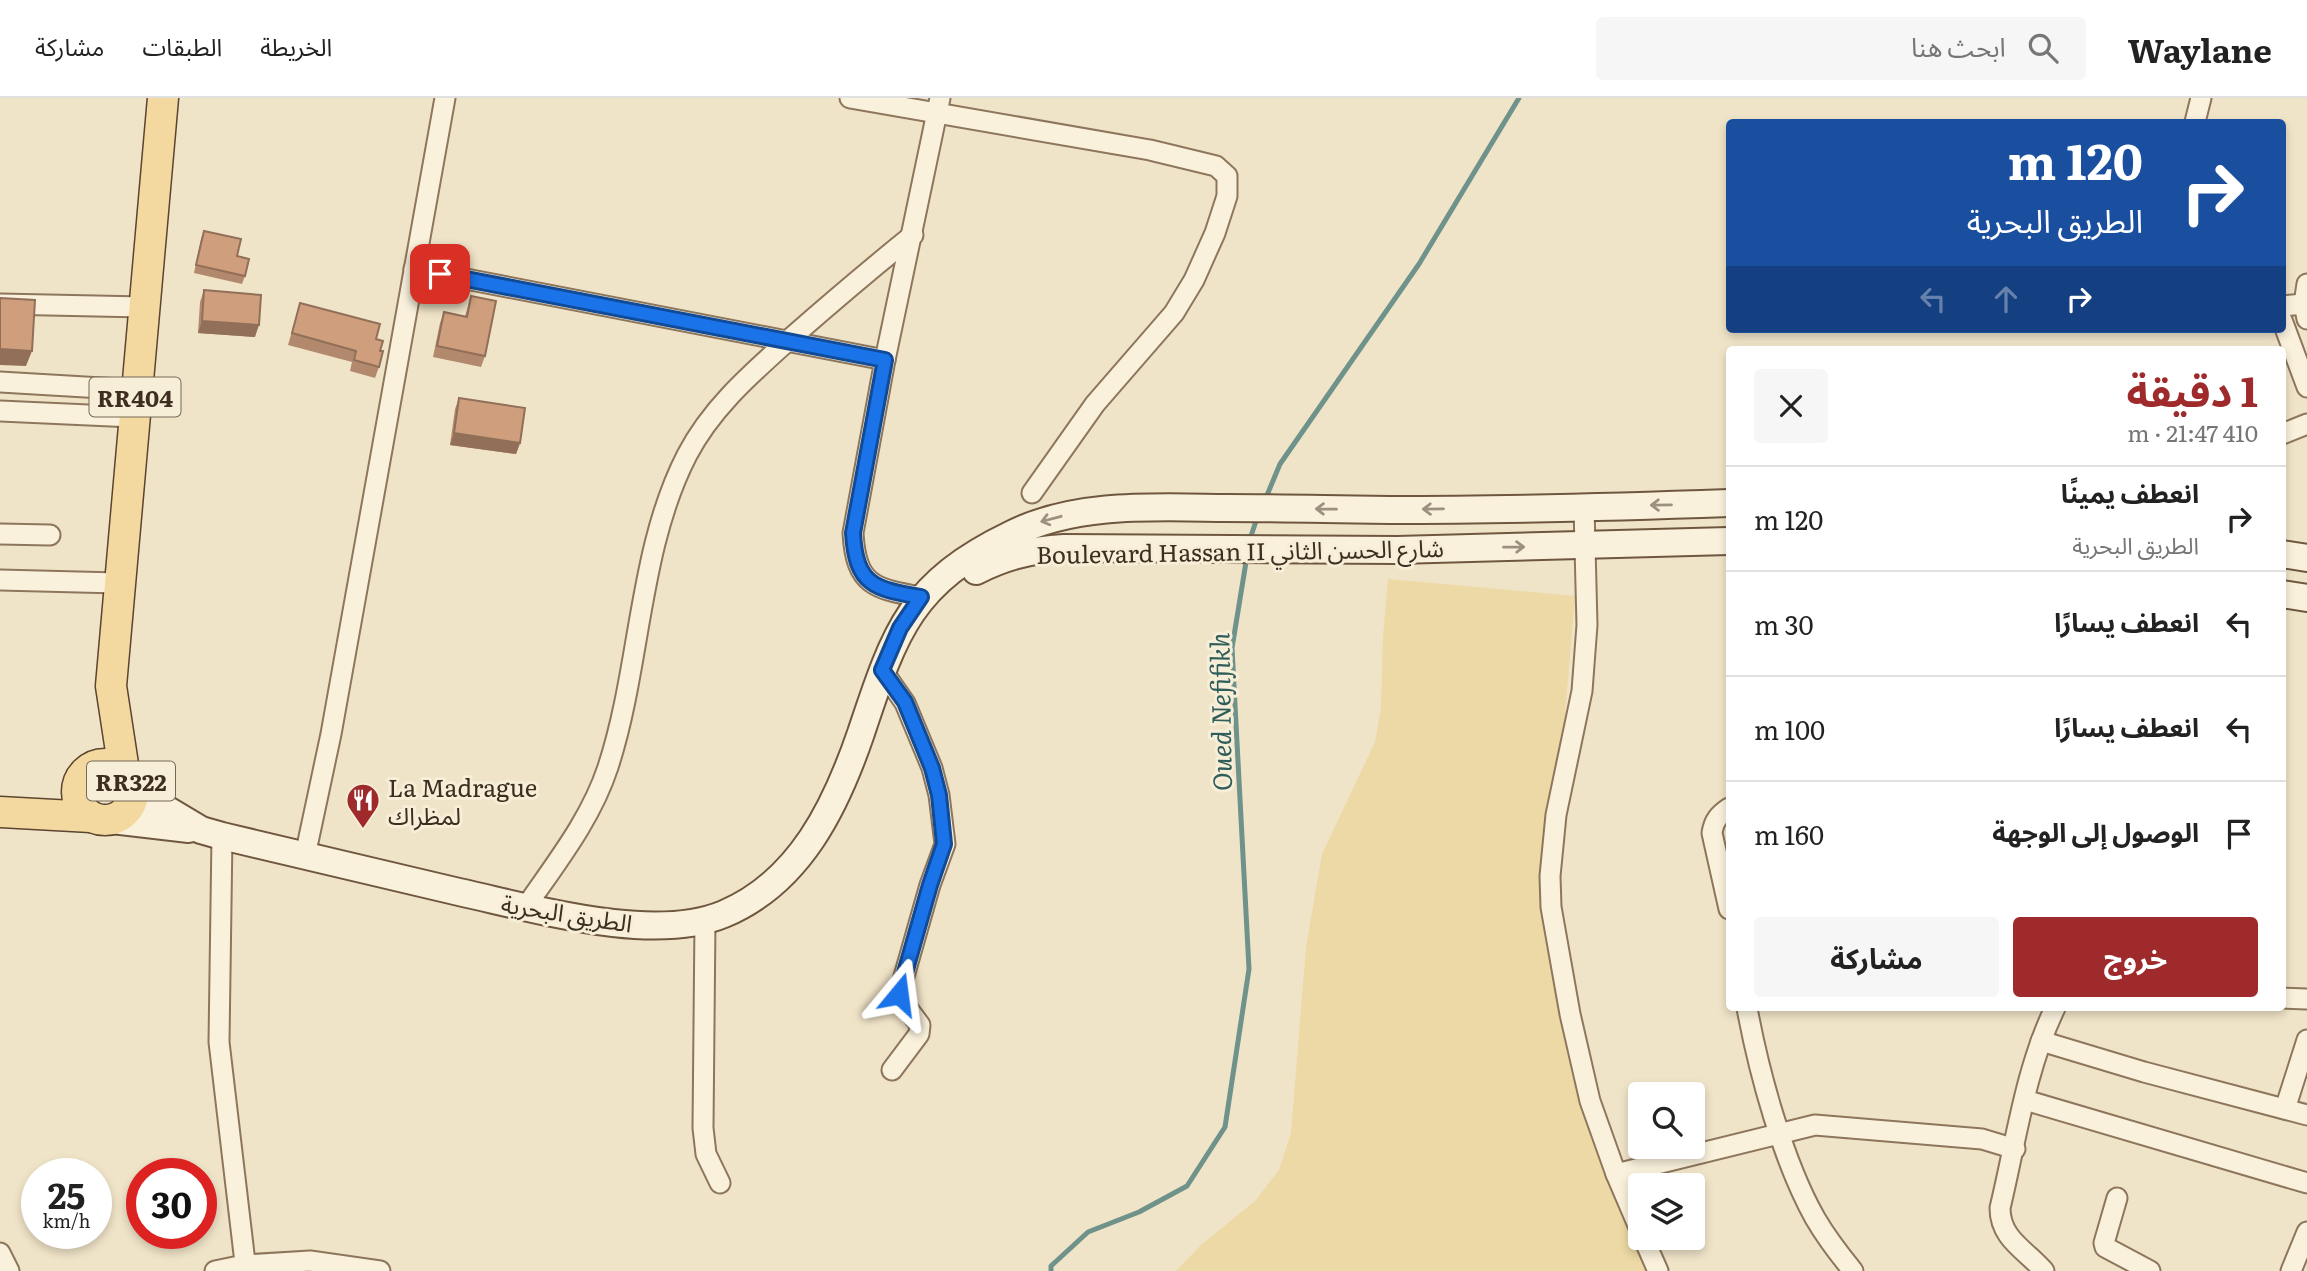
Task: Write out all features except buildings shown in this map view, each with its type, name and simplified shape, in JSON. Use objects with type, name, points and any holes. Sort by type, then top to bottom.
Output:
[{"type":"main road","name":"RR404","points":[[85,772],[111,696],[118,583],[163,98]]},
{"type":"main road","name":"Boulevard Hassan II شارع الحسن الثاني","points":[[921,597],[951,569],[1016,531],[1045,520],[1072,514],[1182,507],[1395,510],[1726,503]]},
{"type":"main road","name":"Boulevard Hassan II شارع الحسن الثاني","points":[[921,597],[1002,558],[1035,550],[1397,550],[1726,541]]},
{"type":"main road","points":[[2286,555],[2307,558]]},
{"type":"main road","points":[[2286,595],[2307,598]]},
{"type":"main road","name":"الطريق البحرية","points":[[212,833],[525,908],[578,918],[634,924],[705,921],[728,912],[755,896],[796,862],[814,839],[856,747],[882,670],[900,628],[921,597]]},
{"type":"main road","name":"RR404","points":[[111,696],[129,780]]},
{"type":"main road","name":"RR322","points":[[0,811],[23,806],[60,791],[85,772],[107,764],[212,833]]},
{"type":"main road","name":"RR322","points":[[85,772],[76,794],[79,803],[102,818],[124,814],[132,803],[129,780]]},
{"type":"main road","name":"RR322","points":[[0,811],[102,818],[212,833]]},
{"type":"street","points":[[305,856],[331,734],[445,98]]},
{"type":"street","points":[[850,98],[939,105],[1182,157],[1216,166],[1227,176],[1227,196],[1215,233],[1194,280],[1174,313],[1095,404],[1032,493]]},
{"type":"street","points":[[2195,119],[2201,98]]},
{"type":"street","points":[[921,597],[891,592],[873,584],[859,570],[854,554],[853,533],[885,360],[939,105]]},
{"type":"street","points":[[525,908],[588,814],[607,770],[628,695],[657,543],[678,475],[698,436],[713,414],[740,384],[842,293],[913,235]]},
{"type":"street","points":[[414,269],[885,360]]},
{"type":"street","points":[[2286,305],[2306,302]]},
{"type":"street","points":[[0,304],[144,307]]},
{"type":"street","points":[[2286,331],[2307,387]]},
{"type":"street","points":[[0,382],[135,404]]},
{"type":"street","points":[[0,411],[135,404]]},
{"type":"street","points":[[2286,432],[2307,424]]},
{"type":"street","points":[[1584,507],[1587,625],[1582,691],[1556,815],[1550,876],[1552,907],[1570,1014],[1590,1101],[1628,1202]]},
{"type":"street","points":[[0,534],[50,535]]},
{"type":"street","points":[[0,580],[118,583]]},
{"type":"street","points":[[882,670],[905,702],[932,768],[939,795],[944,844],[899,994],[920,1025],[919,1034],[892,1070]]},
{"type":"street","points":[[1726,810],[1713,823],[1712,833],[1726,896]]},
{"type":"street","points":[[212,833],[219,1042],[245,1268]]},
{"type":"street","points":[[705,921],[703,1128],[706,1154],[720,1183]]},
{"type":"street","points":[[2286,998],[2307,999]]},
{"type":"street","points":[[1748,1011],[1780,1133],[1814,1217],[1853,1271]]},
{"type":"street","points":[[2044,1271],[2007,1235],[2000,1221],[2000,1208],[2041,1041],[2054,1011]]},
{"type":"street","points":[[2285,1109],[2307,1040]]},
{"type":"street","points":[[2041,1041],[2144,1072],[2307,1115]]},
{"type":"street","points":[[2025,1100],[2307,1184]]},
{"type":"street","points":[[1616,1174],[1815,1125],[1982,1139],[2015,1149]]},
{"type":"street","points":[[2117,1198],[2105,1247],[2150,1271]]},
{"type":"street","points":[[2291,1271],[2307,1232]]},
{"type":"street","points":[[1649,1250],[1658,1271]]},
{"type":"street","points":[[0,1253],[9,1271]]},
{"type":"street","points":[[215,1271],[310,1261],[380,1271]]},
{"type":"sand","points":[[1388,579],[1575,596],[1546,942],[1595,1126],[1628,1202],[1628,1250],[1649,1250],[1658,1271],[1176,1271],[1201,1245],[1255,1201],[1279,1170],[1291,1133],[1306,947],[1322,854],[1375,742],[1381,708]]},
{"type":"waterway","name":"Oued Nefifikh","points":[[1265,500],[1280,464],[1419,264],[1519,98]]},
{"type":"waterway","name":"Oued Nefifikh","points":[[1249,542],[1258,515]]},
{"type":"waterway","name":"Oued Nefifikh","points":[[1051,1271],[1051,1266],[1088,1232],[1139,1212],[1187,1186],[1225,1127],[1249,969],[1232,648],[1247,556]]},
{"type":"place","name":"La Madrague لمظراك","points":[[363,830]]},
{"type":"route","points":[[440,274],[885,360],[853,533],[854,554],[859,570],[873,584],[891,592],[921,597],[900,628],[882,670],[905,702],[932,768],[939,795],[944,844],[899,994]]}]
